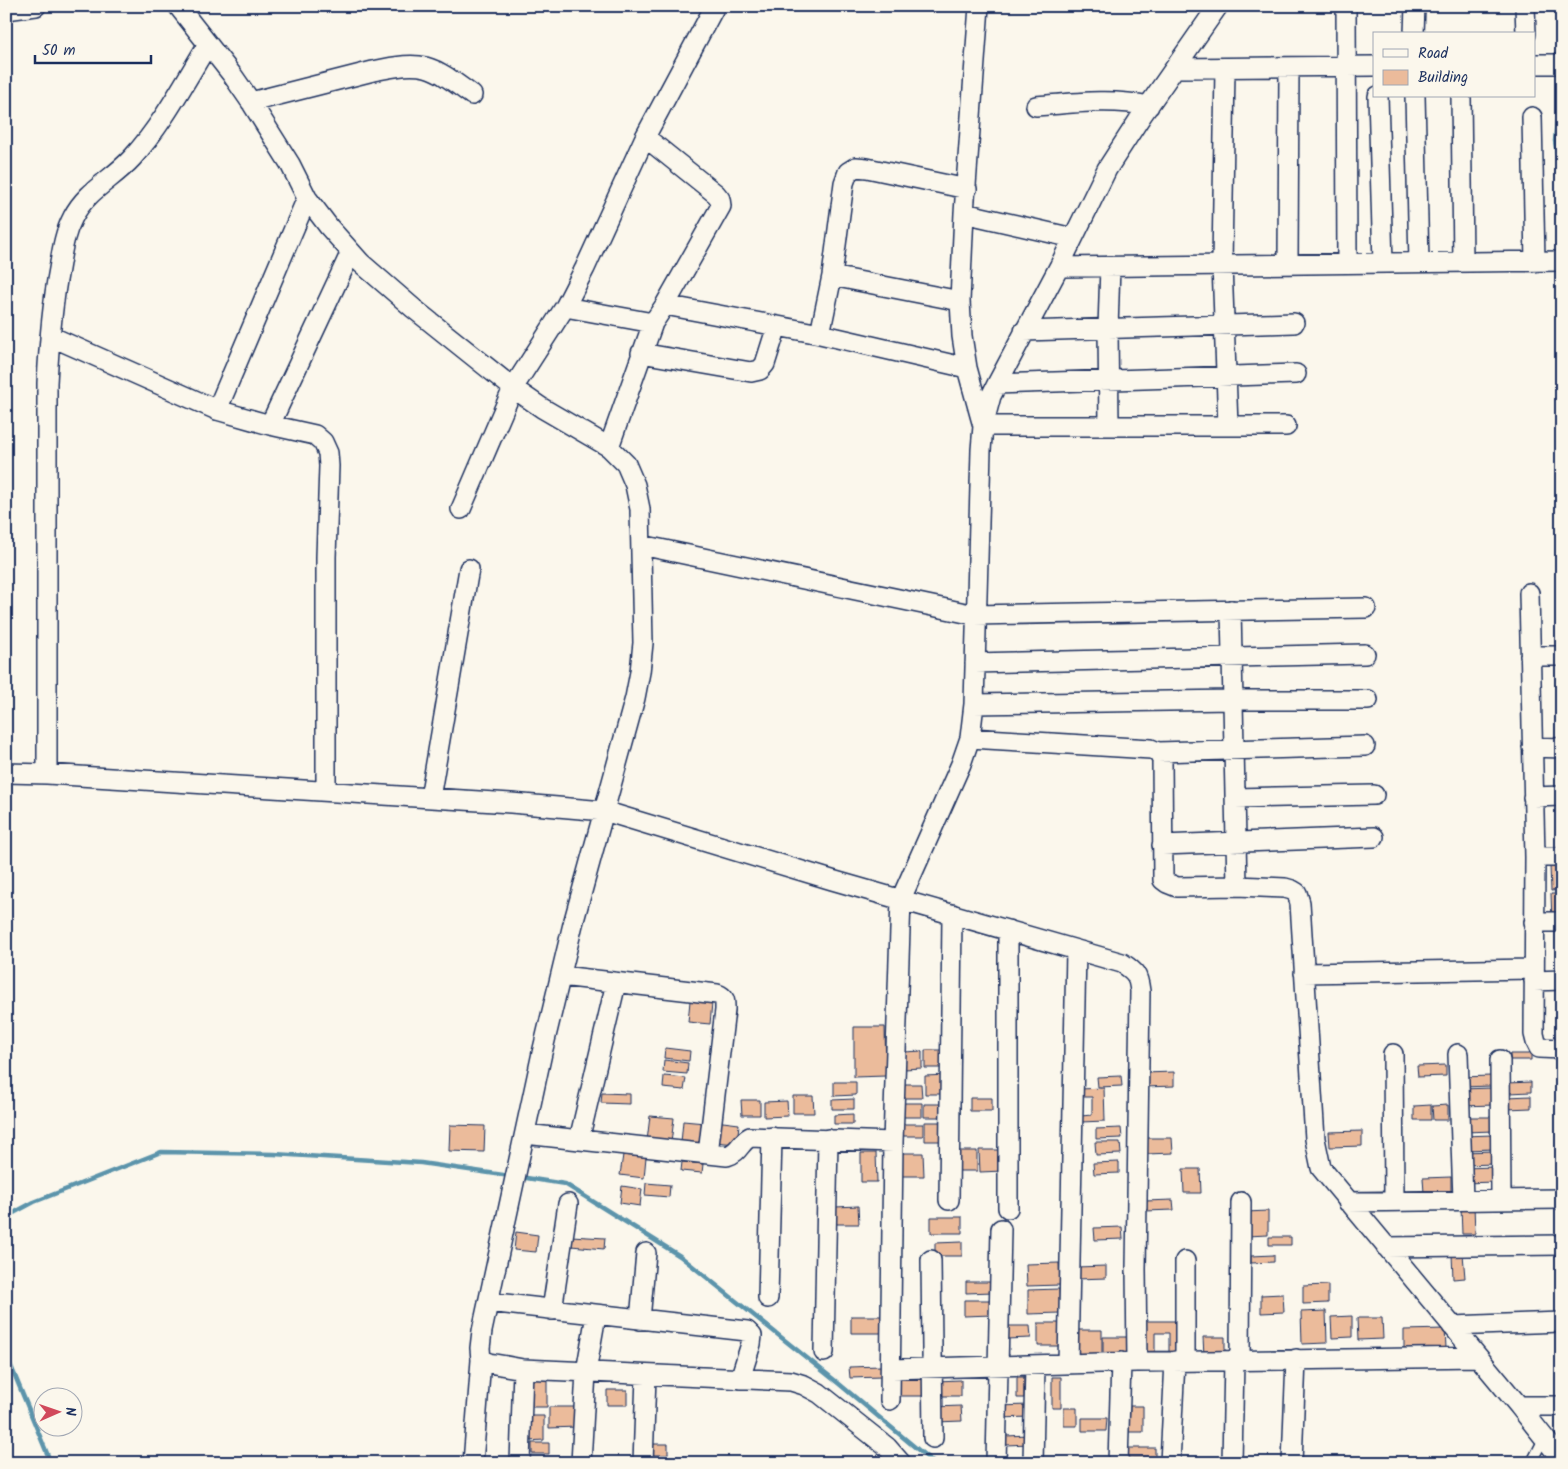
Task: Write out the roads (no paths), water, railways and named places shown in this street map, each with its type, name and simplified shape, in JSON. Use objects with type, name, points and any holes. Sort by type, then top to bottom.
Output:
[{"type":"street","points":[[6,10],[36,6]]},
{"type":"street","points":[[178,6],[251,102],[290,164],[308,198],[361,263],[413,308],[513,388],[542,408],[610,447],[626,464],[635,485],[640,509],[643,643],[640,672],[635,698],[573,924],[488,1302],[480,1348],[481,1360],[473,1463]]},
{"type":"street","points":[[461,509],[513,388],[565,307],[645,137],[714,6]]},
{"type":"street","points":[[979,6],[964,213],[960,301],[962,336],[967,368],[983,426]]},
{"type":"street","points":[[890,1400],[893,1142],[901,900],[961,764],[970,738],[974,704],[975,615],[983,426],[991,396],[1059,267],[1107,169],[1218,6]]},
{"type":"street","points":[[1346,6],[1347,263]]},
{"type":"street","points":[[1414,32],[1415,6]]},
{"type":"street","points":[[1525,6],[1526,32]]},
{"type":"street","points":[[47,774],[47,383],[55,290],[65,234],[74,215],[89,195],[130,160],[146,141],[160,122],[208,44]]},
{"type":"street","points":[[1536,64],[1561,64]]},
{"type":"street","points":[[251,102],[391,67],[418,65],[430,67],[443,74],[472,95]]},
{"type":"street","points":[[1175,68],[1373,66]]},
{"type":"street","points":[[1288,264],[1289,67]]},
{"type":"street","points":[[1225,68],[1222,265],[1228,426]]},
{"type":"street","points":[[1378,98],[1383,263]]},
{"type":"street","points":[[1415,98],[1419,262]]},
{"type":"street","points":[[1461,98],[1463,262]]},
{"type":"street","points":[[1036,106],[1131,102],[1149,106]]},
{"type":"street","points":[[1532,117],[1535,262]]},
{"type":"street","points":[[610,447],[653,323],[721,206],[720,199],[716,194],[645,137]]},
{"type":"street","points":[[820,334],[832,276],[844,183],[848,172],[856,168],[867,168],[967,189]]},
{"type":"street","points":[[217,410],[308,198]]},
{"type":"street","points":[[964,213],[1073,238]]},
{"type":"street","points":[[270,426],[351,252]]},
{"type":"street","points":[[1059,267],[1559,261]]},
{"type":"street","points":[[1110,266],[1108,328],[1110,426]]},
{"type":"street","points":[[832,276],[960,301]]},
{"type":"street","points":[[665,305],[820,334],[967,368]]},
{"type":"street","points":[[565,307],[653,323]]},
{"type":"street","points":[[1024,331],[1294,323]]},
{"type":"street","points":[[642,353],[751,372],[760,370],[765,364],[777,326]]},
{"type":"street","points":[[50,336],[217,410],[270,426],[315,435],[323,442],[328,453],[330,466],[326,567],[326,791]]},
{"type":"street","points":[[997,384],[1296,374]]},
{"type":"street","points":[[983,426],[1286,426]]},
{"type":"street","points":[[641,545],[975,615],[1366,608]]},
{"type":"street","points":[[430,798],[469,569]]},
{"type":"street","points":[[1529,593],[1535,857],[1533,975],[1536,1042],[1540,1048],[1562,1049]]},
{"type":"street","points":[[1231,610],[1237,886]]},
{"type":"street","points":[[975,663],[1365,654]]},
{"type":"street","points":[[1530,656],[1562,656]]},
{"type":"street","points":[[974,704],[1368,700]]},
{"type":"street","points":[[970,738],[1151,748],[1158,752],[1365,746]]},
{"type":"street","points":[[1532,747],[1562,748]]},
{"type":"street","points":[[1158,752],[1162,760],[1163,880],[1177,887],[1237,886],[1286,888],[1297,893],[1300,903],[1314,1139],[1321,1168],[1562,1460]]},
{"type":"street","points":[[6,773],[326,791],[604,811],[822,878],[1122,963],[1131,969],[1138,978],[1140,991],[1136,1269],[1129,1362],[1118,1463]]},
{"type":"street","points":[[1235,798],[1374,795]]},
{"type":"street","points":[[1533,797],[1562,796]]},
{"type":"street","points":[[1162,845],[1374,837]]},
{"type":"street","points":[[1535,857],[1562,857]]},
{"type":"street","points":[[949,1200],[952,914]]},
{"type":"street","points":[[1534,922],[1562,922]]},
{"type":"street","points":[[1008,930],[1008,1208]]},
{"type":"street","points":[[1068,1364],[1076,950]]},
{"type":"street","points":[[1304,973],[1533,975],[1562,980]]},
{"type":"street","points":[[561,976],[723,996],[726,1001],[708,1154]]},
{"type":"street","points":[[579,1140],[616,983]]},
{"type":"street","points":[[1393,1054],[1394,1201]]},
{"type":"street","points":[[1458,1054],[1463,1200]]},
{"type":"street","points":[[1500,1060],[1502,1200]]},
{"type":"street","points":[[525,1134],[727,1156],[734,1154],[744,1140],[750,1137],[893,1142]]},
{"type":"street","points":[[768,1298],[772,1137]]},
{"type":"street","points":[[824,1352],[828,1139]]},
{"type":"street","points":[[1348,1202],[1562,1199]]},
{"type":"street","points":[[1232,1463],[1241,1202]]},
{"type":"street","points":[[552,1310],[568,1204]]},
{"type":"street","points":[[996,1463],[1001,1229]]},
{"type":"street","points":[[1386,1247],[1562,1245]]},
{"type":"street","points":[[640,1320],[646,1253]]},
{"type":"street","points":[[931,1260],[933,1438]]},
{"type":"street","points":[[1170,1463],[1180,1361],[1185,1261]]},
{"type":"street","points":[[488,1302],[747,1331],[752,1336],[751,1344],[740,1379]]},
{"type":"street","points":[[581,1463],[586,1372],[596,1315]]},
{"type":"street","points":[[1452,1326],[1562,1322]]},
{"type":"street","points":[[891,1369],[1129,1362],[1478,1357]]},
{"type":"street","points":[[1292,1463],[1296,1359]]},
{"type":"street","points":[[481,1360],[523,1369],[791,1381],[804,1385],[818,1393],[879,1441],[901,1463]]},
{"type":"street","points":[[1033,1463],[1035,1365]]},
{"type":"street","points":[[520,1463],[523,1369]]},
{"type":"street","points":[[643,1463],[646,1376]]},
{"type":"street","points":[[1519,1406],[1562,1406]]},
{"type":"lane","points":[[1531,1463],[1544,1438]]},
{"type":"waterway","points":[[1562,71],[1555,141],[1562,182]]},
{"type":"waterway","points":[[6,1217],[34,1202],[161,1152],[274,1154],[421,1163],[510,1176]]},
{"type":"waterway","points":[[520,1177],[565,1184],[680,1256],[934,1463]]},
{"type":"waterway","points":[[6,1354],[51,1463]]}]
